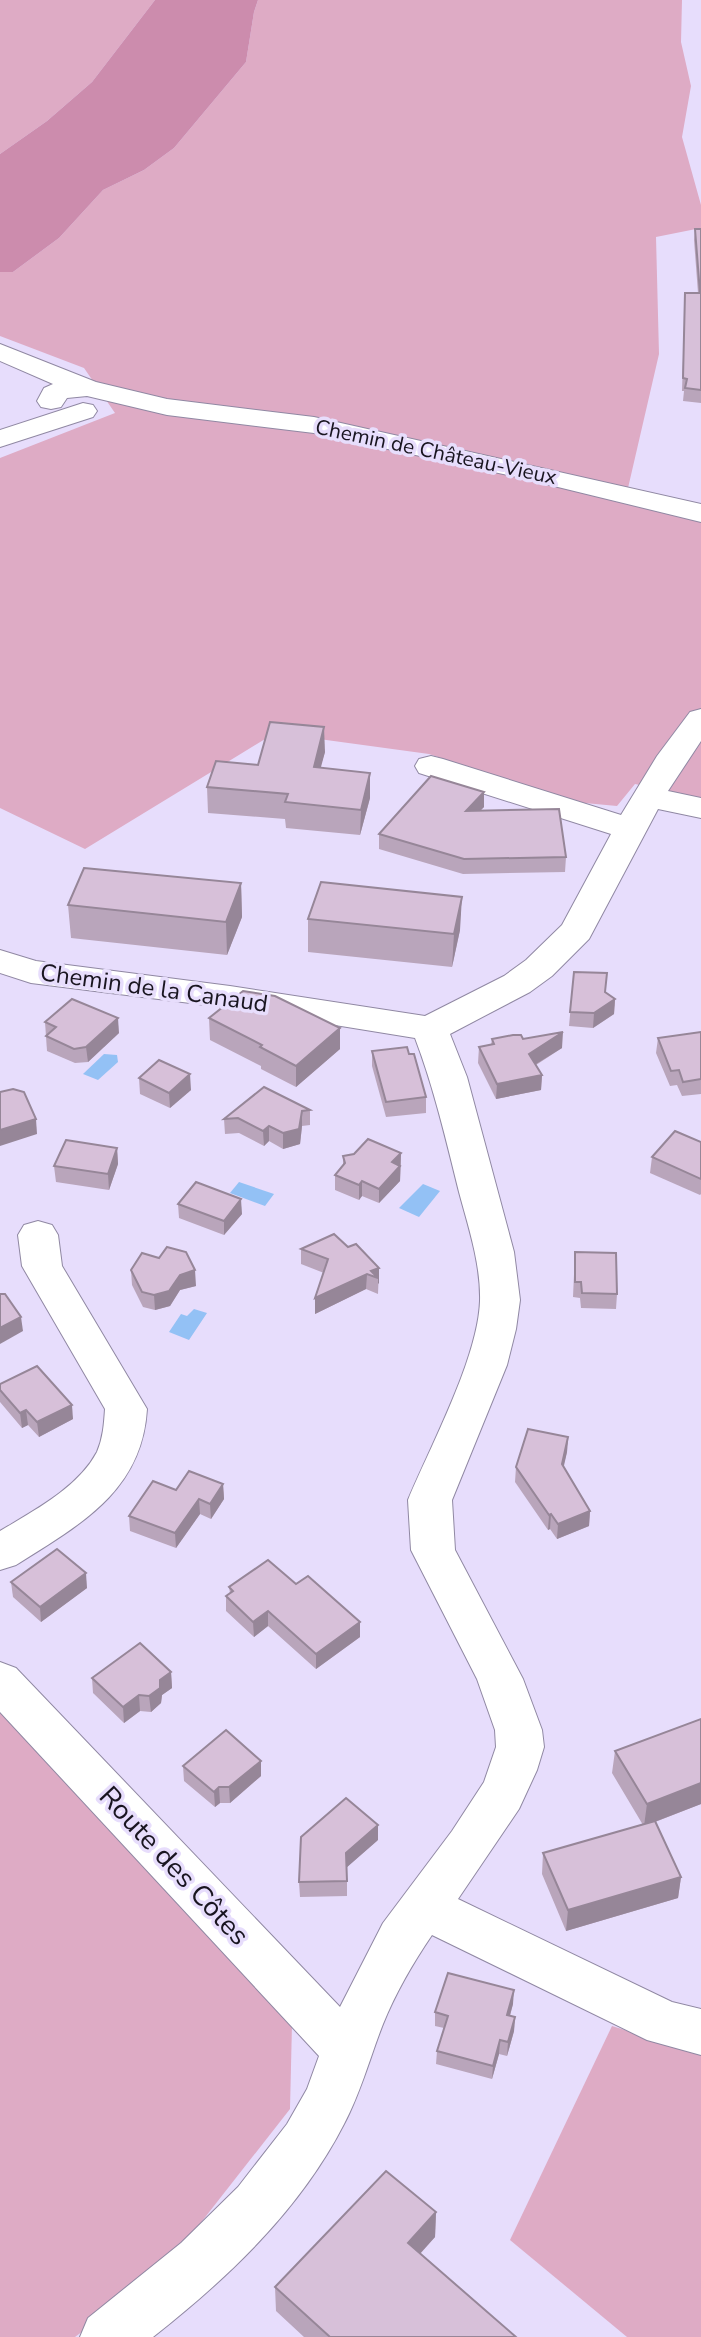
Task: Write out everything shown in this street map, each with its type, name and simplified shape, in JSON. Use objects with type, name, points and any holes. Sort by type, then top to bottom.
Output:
[{"type":"street","points":[[0,352],[34,366],[91,400]]},
{"type":"street","points":[[34,366],[48,381],[53,398],[62,410],[91,400]]},
{"type":"street","name":"Chemin de Château-Vieux","points":[[4,437],[41,412],[53,398]]},
{"type":"street","name":"Chemin de Château-Vieux","points":[[4,437],[91,400],[167,407],[353,432],[701,513]]},
{"type":"street","points":[[108,2337],[206,2259],[262,2198],[294,2157],[326,2108],[376,1980],[499,1801],[520,1746],[518,1729],[501,1683],[433,1550],[430,1529],[430,1500],[486,1365],[496,1329],[500,1300],[494,1252],[448,1077],[430,1029],[517,984],[569,941],[577,931],[668,763],[701,719]]},
{"type":"street","points":[[431,766],[630,830]]},
{"type":"street","points":[[650,797],[701,808]]},
{"type":"street","name":"Chemin de la Canaud","points":[[0,961],[31,972],[230,997],[430,1029]]},
{"type":"street","points":[[0,1553],[76,1504],[97,1485],[122,1446],[128,1427],[126,1409],[42,1266],[38,1235]]},
{"type":"street","name":"Route des Côtes","points":[[0,1681],[347,2050]]},
{"type":"street","points":[[424,1907],[665,2024],[701,2032]]},
{"type":"shaded area","points":[[0,0],[155,0],[92,82],[47,121],[0,154]]},
{"type":"shaded area","points":[[155,0],[258,0],[246,62],[174,148],[144,170],[103,190],[59,238],[13,272],[0,272],[0,154],[47,121],[92,82]]},
{"type":"shaded area","points":[[258,0],[682,0],[681,42],[691,86],[682,137],[701,205],[701,228],[656,237],[659,354],[625,501],[701,522],[701,798],[635,784],[617,806],[574,802],[429,754],[275,733],[85,849],[0,808],[0,458],[115,413],[84,368],[0,336],[0,272],[13,272],[59,238],[103,190],[144,170],[174,148],[246,62]]},
{"type":"shaded area","points":[[0,1711],[292,2024],[290,2109],[163,2271],[75,2337],[0,2337]]},
{"type":"shaded area","points":[[612,2026],[701,2054],[701,2337],[627,2337],[510,2240]]},
{"type":"water","points":[[104,1054],[117,1055],[118,1062],[98,1080],[83,1074]]},
{"type":"water","points":[[239,1182],[274,1194],[265,1206],[230,1193]]},
{"type":"water","points":[[423,1184],[440,1191],[419,1217],[399,1208]]},
{"type":"water","points":[[194,1309],[207,1313],[189,1340],[169,1332],[181,1314],[187,1316]]},
{"type":"building","points":[[695,229],[701,229],[701,390],[685,388],[687,379],[683,378],[685,293],[700,293]]},
{"type":"building","points":[[270,722],[324,727],[314,767],[370,773],[361,810],[285,802],[288,794],[207,787],[216,761],[258,765]]},
{"type":"building","points":[[431,776],[484,792],[466,811],[559,809],[566,857],[464,859],[379,834]]},
{"type":"building","points":[[84,868],[241,883],[226,922],[68,905]]},
{"type":"building","points":[[321,882],[462,897],[454,934],[308,919]]},
{"type":"building","points":[[574,972],[607,973],[605,992],[615,999],[594,1013],[570,1012]]},
{"type":"building","points":[[243,991],[275,996],[340,1028],[296,1066],[209,1018]]},
{"type":"building","points":[[72,999],[118,1018],[86,1047],[74,1049],[46,1036],[56,1027],[45,1022]]},
{"type":"building","points":[[563,1032],[529,1054],[542,1075],[497,1084],[479,1047],[494,1044],[492,1039],[513,1035],[521,1035],[523,1039]]},
{"type":"building","points":[[701,1032],[701,1079],[683,1082],[679,1070],[671,1071],[658,1038]]},
{"type":"building","points":[[407,1047],[409,1054],[414,1054],[426,1097],[386,1102],[372,1051]]},
{"type":"building","points":[[159,1060],[190,1074],[169,1093],[139,1078]]},
{"type":"building","points":[[264,1087],[310,1110],[302,1111],[299,1129],[283,1133],[269,1126],[263,1131],[238,1118],[224,1119]]},
{"type":"building","points":[[13,1089],[24,1092],[36,1119],[0,1130],[0,1092]]},
{"type":"building","points":[[675,1131],[701,1142],[701,1179],[652,1157]]},
{"type":"building","points":[[368,1139],[401,1153],[392,1162],[400,1166],[379,1189],[362,1181],[359,1185],[335,1175],[345,1163],[343,1156],[354,1154]]},
{"type":"building","points":[[66,1140],[117,1148],[108,1174],[54,1166]]},
{"type":"building","points":[[196,1182],[241,1199],[224,1221],[178,1204]]},
{"type":"building","points":[[334,1234],[348,1247],[356,1244],[379,1268],[371,1271],[378,1278],[367,1274],[315,1298],[328,1259],[301,1249]]},
{"type":"building","points":[[167,1247],[186,1252],[195,1270],[180,1275],[169,1291],[154,1295],[142,1292],[131,1270],[142,1253],[159,1258]]},
{"type":"building","points":[[575,1252],[616,1253],[617,1294],[582,1293],[581,1282],[575,1282]]},
{"type":"building","points":[[0,1294],[5,1294],[21,1317],[0,1328]]},
{"type":"building","points":[[37,1366],[72,1405],[37,1422],[26,1410],[20,1413],[0,1390],[0,1384]]},
{"type":"building","points":[[528,1429],[568,1437],[562,1464],[590,1511],[558,1524],[551,1514],[549,1515],[516,1467]]},
{"type":"building","points":[[189,1471],[223,1484],[210,1504],[199,1499],[175,1533],[129,1516],[153,1481],[176,1490]]},
{"type":"building","points":[[57,1549],[86,1573],[40,1607],[11,1582]]},
{"type":"building","points":[[268,1560],[296,1584],[308,1576],[360,1622],[316,1654],[268,1611],[253,1622],[226,1596],[233,1591],[229,1587]]},
{"type":"building","points":[[140,1643],[171,1672],[160,1680],[160,1688],[149,1696],[139,1695],[123,1707],[92,1678]]},
{"type":"building","points":[[701,1719],[701,1783],[647,1804],[615,1751]]},
{"type":"building","points":[[226,1730],[261,1761],[229,1787],[219,1787],[214,1792],[183,1766]]},
{"type":"building","points":[[346,1798],[378,1825],[346,1853],[347,1881],[299,1882],[301,1837]]},
{"type":"building","points":[[655,1821],[681,1877],[568,1910],[543,1853]]},
{"type":"building","points":[[448,1973],[514,1990],[507,2015],[515,2017],[508,2042],[500,2040],[493,2066],[437,2051],[448,2016],[435,2012]]},
{"type":"building","points":[[386,2171],[436,2212],[408,2243],[516,2337],[330,2337],[275,2287]]}]
